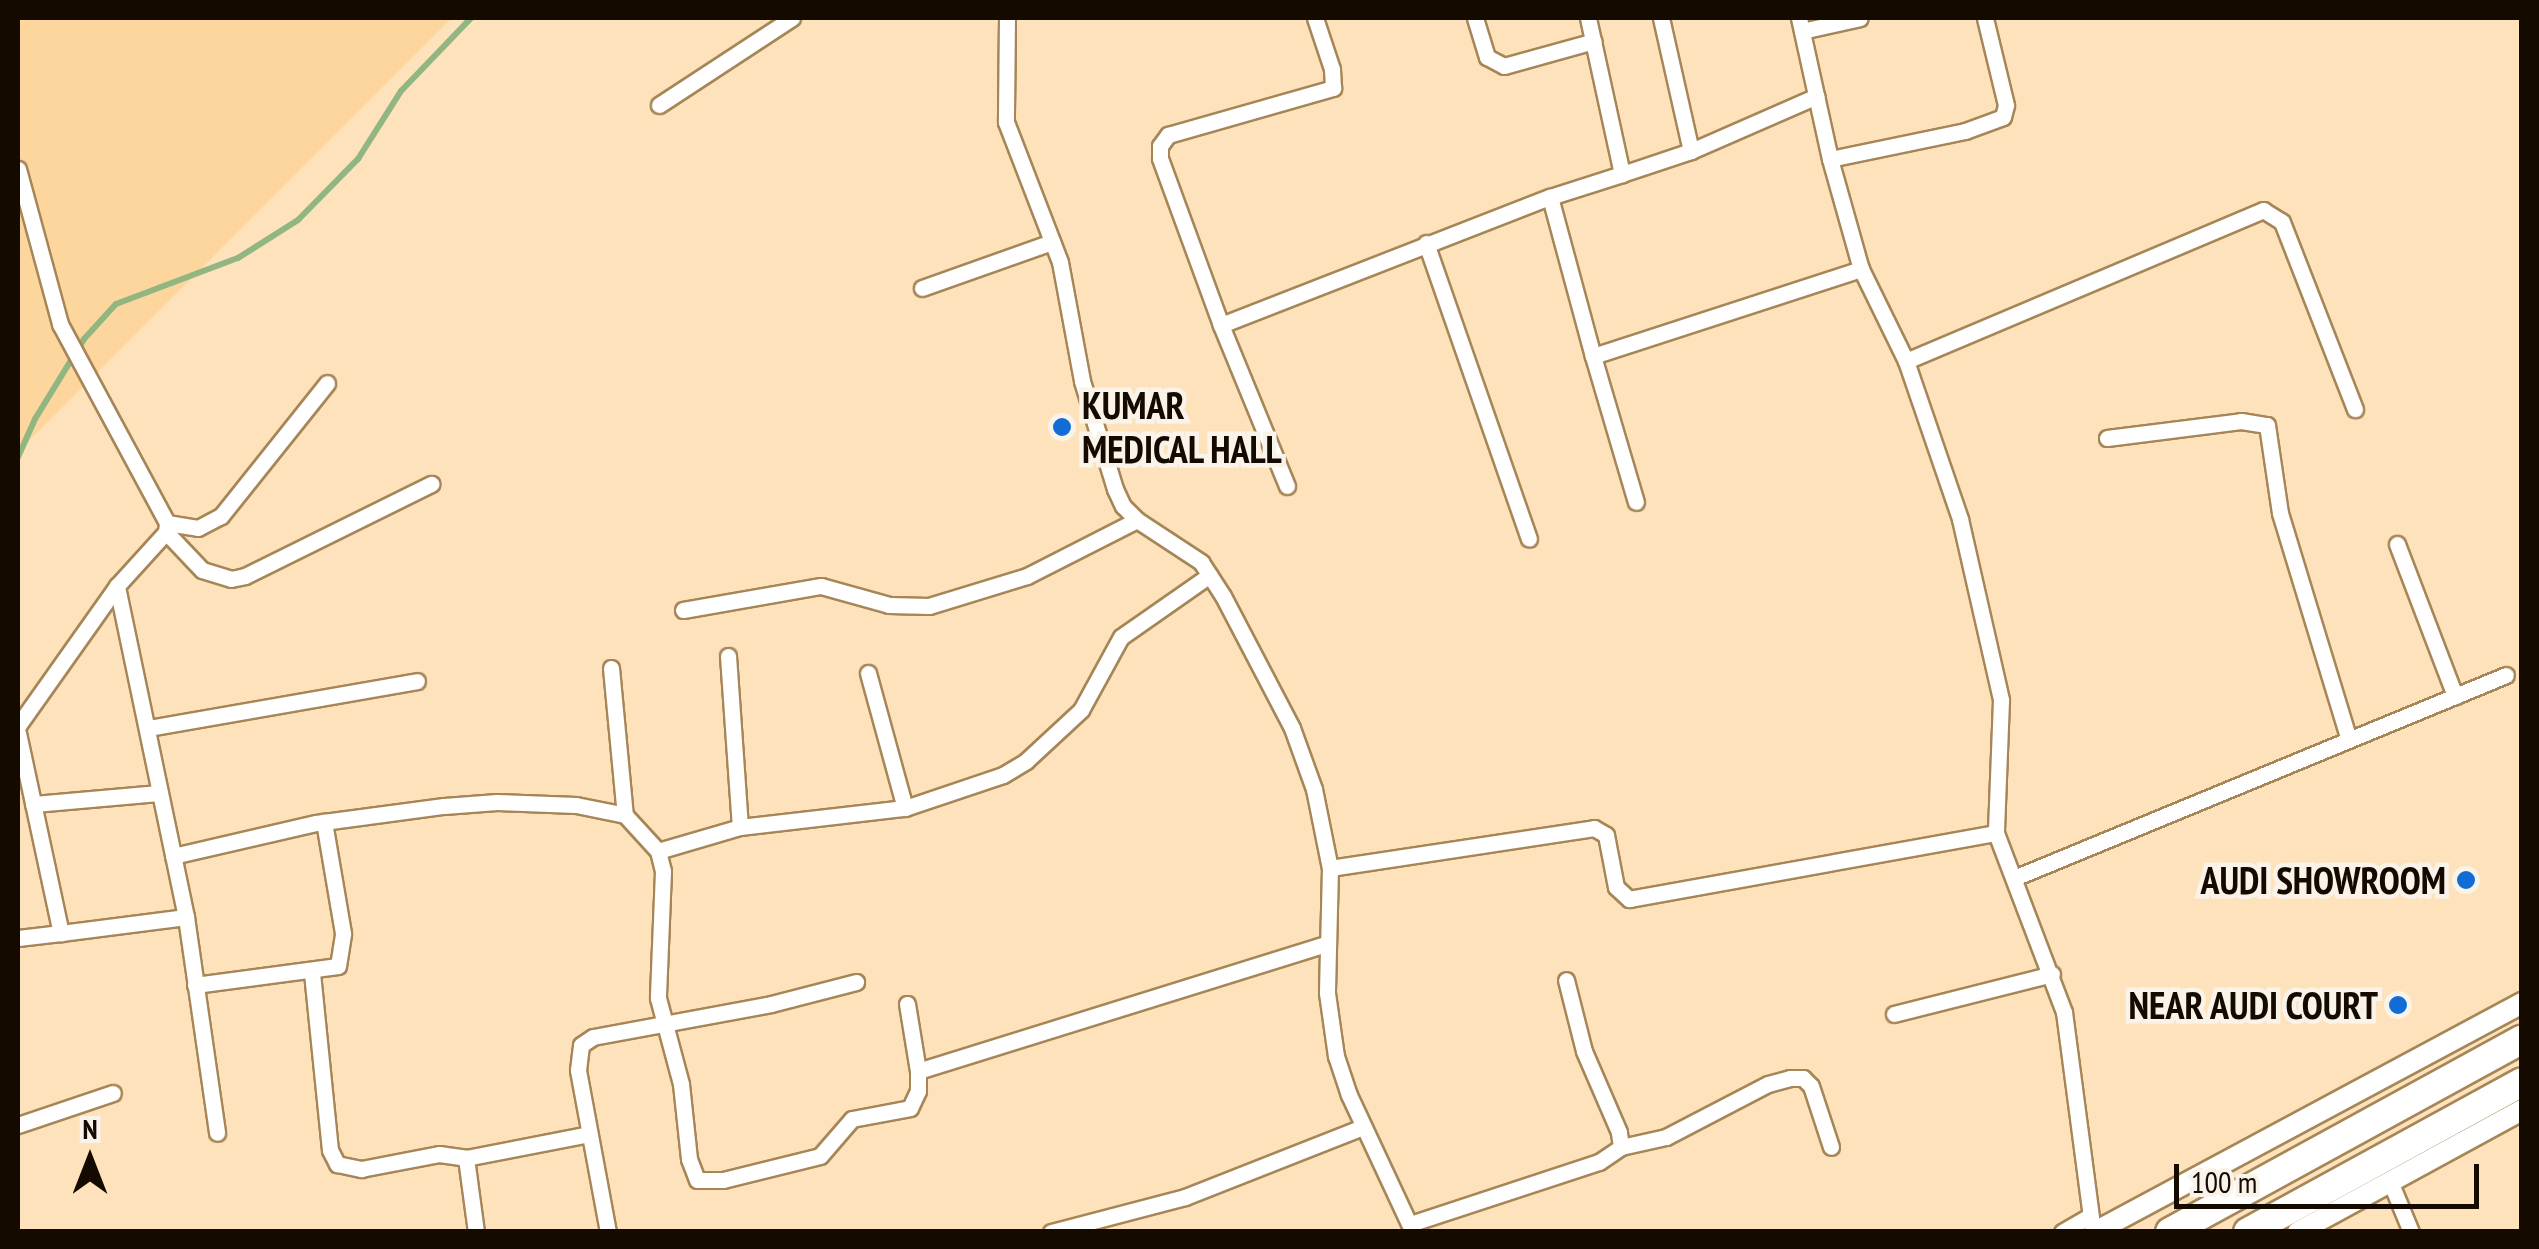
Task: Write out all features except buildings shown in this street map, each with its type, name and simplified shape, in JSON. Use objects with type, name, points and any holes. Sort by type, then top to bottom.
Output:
[{"type":"highway","points":[[2170,1232],[2522,1039]]},
{"type":"highway","points":[[2248,1232],[2522,1082]]},
{"type":"street","points":[[659,105],[792,18]]},
{"type":"street","points":[[1008,18],[1006,122],[1052,242],[1082,381],[1114,489],[1138,520],[1185,550],[1210,575],[1292,728],[1314,789],[1330,868],[1330,1030],[1348,1095],[1412,1228],[1598,1162],[1622,1147],[1666,1137],[1768,1084],[1790,1078],[1803,1078],[1811,1086],[1831,1147]]},
{"type":"street","points":[[1288,486],[1221,325],[1160,158],[1160,146],[1168,136],[1333,88],[1332,69],[1316,18]]},
{"type":"street","points":[[1475,18],[1487,57],[1504,66],[1594,41]]},
{"type":"street","points":[[1588,18],[1622,174]]},
{"type":"street","points":[[1661,18],[1691,151]]},
{"type":"street","points":[[1860,18],[1800,24],[1830,159],[1862,268],[1906,361],[1960,520],[2001,700],[1996,833],[2052,974],[2066,1027],[2092,1226]]},
{"type":"street","points":[[1830,159],[1965,131],[2003,117],[2006,105],[1986,18]]},
{"type":"street","points":[[1221,325],[1426,243],[1691,151],[1817,96]]},
{"type":"street","points":[[18,169],[49,293],[70,342],[166,528],[202,570],[231,579],[245,576],[431,484]]},
{"type":"street","points":[[1550,198],[1636,502]]},
{"type":"street","points":[[1906,361],[2263,210],[2282,222],[2354,409]]},
{"type":"street","points":[[922,288],[1052,242]]},
{"type":"street","points":[[1426,243],[1529,540]]},
{"type":"street","points":[[1593,356],[1862,268]]},
{"type":"street","points":[[18,726],[117,586],[166,528],[198,528],[221,516],[327,382]]},
{"type":"street","points":[[2106,438],[2241,422],[2266,425],[2280,513],[2349,740]]},
{"type":"street","points":[[683,610],[810,586],[832,586],[889,604],[929,606],[959,600],[1027,576],[1138,520]]},
{"type":"street","points":[[2397,544],[2454,696]]},
{"type":"street","points":[[658,851],[740,827],[905,808],[1003,775],[1026,761],[1081,710],[1120,637],[1210,575]]},
{"type":"street","points":[[117,586],[186,917],[217,1133]]},
{"type":"street","points":[[728,656],[740,827]]},
{"type":"street","points":[[611,668],[626,815]]},
{"type":"street","points":[[868,673],[905,808]]},
{"type":"street","points":[[2014,878],[2506,676]]},
{"type":"street","points":[[148,728],[417,682]]},
{"type":"street","points":[[18,734],[61,933]]},
{"type":"street","points":[[33,804],[160,793]]},
{"type":"street","points":[[173,856],[324,822],[497,802],[602,808],[626,815],[658,851],[663,871],[656,975],[681,1084],[693,1176],[706,1183],[820,1156],[852,1119],[910,1108],[918,1090],[918,1071],[907,1004]]},
{"type":"street","points":[[196,985],[333,969],[342,954],[340,906],[324,822]]},
{"type":"street","points":[[1330,868],[1594,828],[1606,835],[1616,887],[1629,899],[1996,833]]},
{"type":"street","points":[[18,938],[186,917]]},
{"type":"street","points":[[918,1071],[1327,944]]},
{"type":"street","points":[[312,973],[330,1150],[337,1164],[361,1168],[439,1154],[466,1158],[589,1134]]},
{"type":"street","points":[[1894,1014],[2052,974]]},
{"type":"street","points":[[1566,980],[1584,1051],[1620,1132],[1622,1147]]},
{"type":"street","points":[[608,1232],[578,1070],[581,1044],[593,1037],[771,1004],[856,982]]},
{"type":"street","points":[[2062,1232],[2092,1226],[2522,1004]]},
{"type":"street","points":[[18,1125],[112,1093]]},
{"type":"street","points":[[2298,1232],[2522,1110]]},
{"type":"street","points":[[1051,1232],[1184,1198],[1364,1127]]},
{"type":"street","points":[[466,1158],[476,1232]]},
{"type":"street","points":[[2390,1182],[2411,1232]]},
{"type":"shaded area","points":[[18,18],[452,18],[18,452]]},
{"type":"waterway","points":[[18,457],[35,419],[84,339],[116,304],[238,258],[298,220],[358,159],[401,91],[471,18]]},
{"type":"place","name":"KUMAR MEDICAL HALL","points":[[1062,427]]},
{"type":"place","name":"AUDI SHOWROOM","points":[[2466,880]]},
{"type":"place","name":"NEAR AUDI COURT","points":[[2398,1005]]}]
